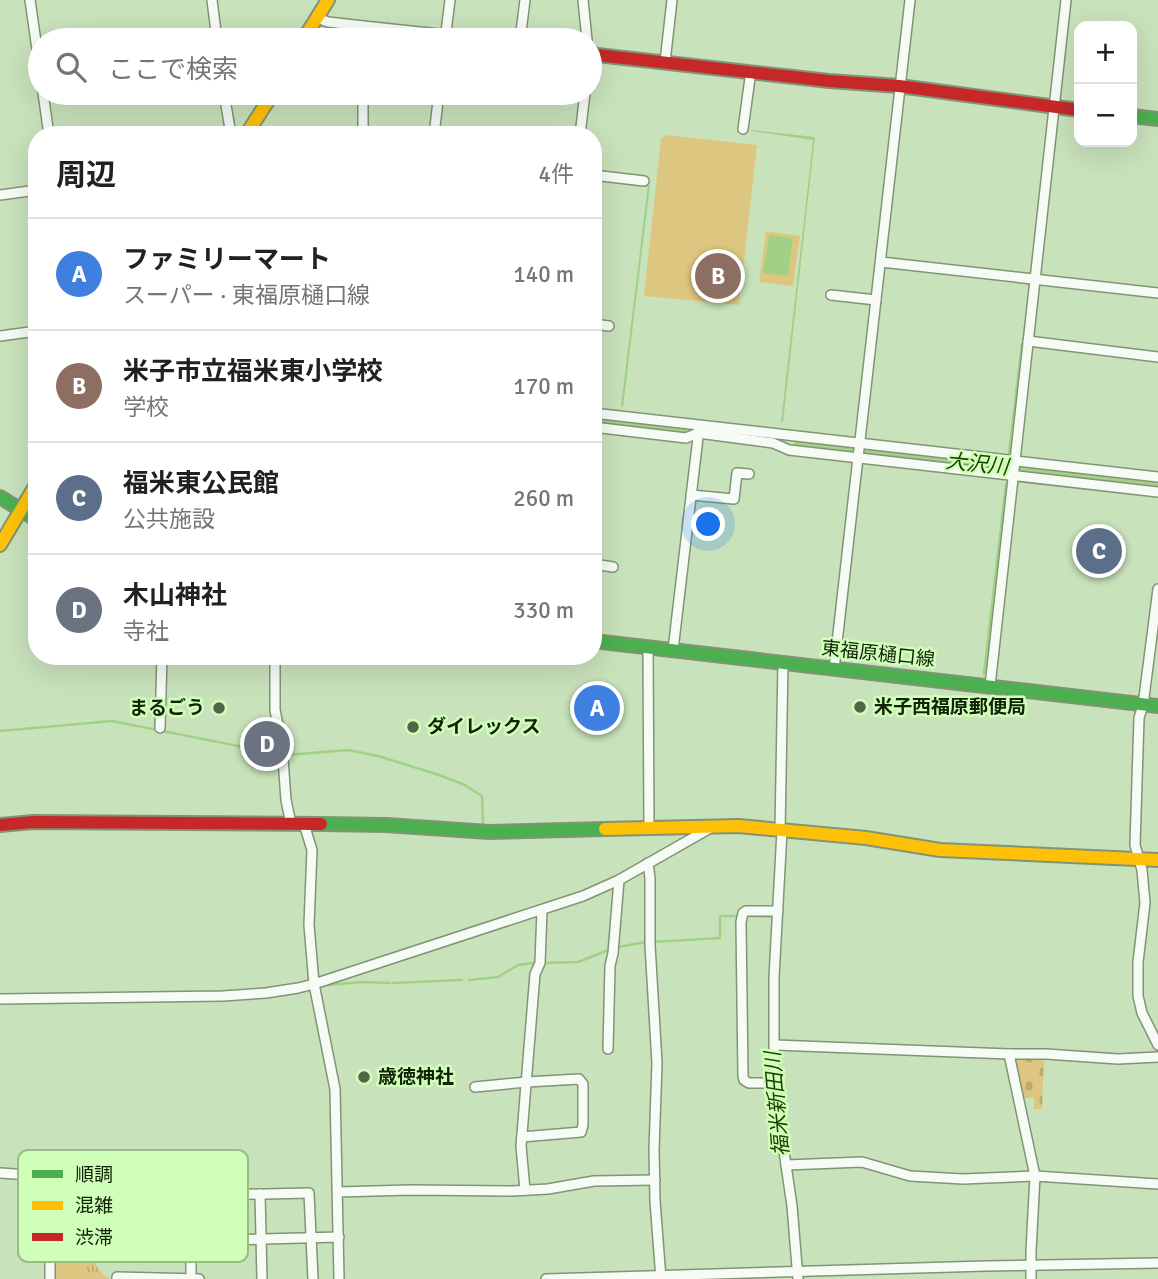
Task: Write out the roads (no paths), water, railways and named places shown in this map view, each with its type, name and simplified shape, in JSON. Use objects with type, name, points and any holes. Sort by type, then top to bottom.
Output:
[{"type":"street","points":[[30,0],[34,28]]},
{"type":"street","points":[[212,0],[216,28]]},
{"type":"street","points":[[311,28],[328,0]]},
{"type":"street","points":[[447,28],[450,0]]},
{"type":"street","points":[[522,28],[525,0]]},
{"type":"street","points":[[583,0],[586,28]]},
{"type":"street","points":[[665,62],[672,0]]},
{"type":"street","points":[[834,669],[909,0]]},
{"type":"street","points":[[990,686],[1066,0]]},
{"type":"street","points":[[317,18],[328,22],[378,28]]},
{"type":"street","points":[[602,56],[829,81],[899,86],[1074,110]]},
{"type":"street","points":[[743,129],[751,71]]},
{"type":"street","points":[[45,105],[48,126]]},
{"type":"street","points":[[226,105],[230,126]]},
{"type":"street","points":[[252,126],[265,105]]},
{"type":"street","points":[[363,105],[363,126]]},
{"type":"street","points":[[435,126],[438,105]]},
{"type":"street","points":[[581,126],[583,105]]},
{"type":"street","points":[[1137,117],[1158,119]]},
{"type":"street","points":[[602,176],[644,181]]},
{"type":"street","points":[[0,195],[28,191]]},
{"type":"street","points":[[881,262],[1158,293]]},
{"type":"street","points":[[831,295],[876,300]]},
{"type":"street","points":[[602,325],[609,326]]},
{"type":"street","points":[[0,336],[28,332]]},
{"type":"street","points":[[1028,341],[1158,357]]},
{"type":"street","points":[[602,414],[773,443],[789,450],[1158,492]]},
{"type":"street","points":[[602,429],[686,438],[699,429],[859,443],[1158,477]]},
{"type":"street","points":[[673,650],[699,429]]},
{"type":"street","points":[[691,495],[734,499],[737,473],[749,474]]},
{"type":"street","points":[[0,497],[28,514]]},
{"type":"street","points":[[0,545],[28,498]]},
{"type":"street","points":[[602,565],[613,567]]},
{"type":"street","points":[[1158,589],[1139,718],[1135,803],[1135,845],[1142,870],[1145,903],[1138,962],[1138,996],[1142,1013],[1158,1045]]},
{"type":"street","name":"東福原樋口線","points":[[602,642],[1158,706]]},
{"type":"street","points":[[648,648],[649,828]]},
{"type":"street","points":[[783,663],[781,831],[774,977],[775,1045],[771,1083],[795,1233],[795,1273]]},
{"type":"street","points":[[160,728],[162,665]]},
{"type":"street","points":[[275,665],[275,710],[282,745],[286,800],[312,850],[309,925],[314,984],[335,1089],[339,1279]]},
{"type":"street","points":[[0,825],[33,822],[386,825],[489,832],[739,826],[866,838],[940,850],[1158,860]]},
{"type":"street","points":[[0,999],[237,995],[274,992],[314,984],[583,896],[619,880],[714,827]]},
{"type":"street","points":[[648,863],[656,1055],[655,1209],[661,1277]]},
{"type":"street","points":[[608,1049],[610,966],[619,880]]},
{"type":"street","points":[[525,1190],[521,1146],[535,974],[540,963],[541,910]]},
{"type":"street","points":[[771,1083],[746,1082],[743,1076],[742,918],[746,911],[778,911]]},
{"type":"street","points":[[775,1045],[1118,1059],[1158,1057]]},
{"type":"street","points":[[1009,1055],[1035,1176],[1031,1279]]},
{"type":"street","points":[[475,1087],[581,1080],[581,1132],[522,1137]]},
{"type":"street","points":[[786,1165],[862,1162],[910,1176],[954,1179],[1035,1176],[1158,1184]]},
{"type":"street","points":[[0,1173],[18,1174]]},
{"type":"street","points":[[338,1192],[525,1190],[594,1181],[655,1180]]},
{"type":"street","points":[[248,1194],[309,1193],[313,1279]]},
{"type":"street","points":[[260,1194],[262,1279]]},
{"type":"street","points":[[248,1240],[339,1237]]},
{"type":"street","points":[[545,1279],[1158,1263]]},
{"type":"street","points":[[117,1279],[195,1279]]},
{"type":"water","points":[[751,130],[815,137],[783,422],[813,140]]},
{"type":"water","points":[[650,185],[623,407],[621,406]]},
{"type":"water","points":[[769,235],[793,238],[788,276],[763,273]]},
{"type":"water","points":[[602,417],[687,427],[687,434],[602,424]]},
{"type":"water","name":"大沢川","points":[[795,439],[1158,481],[1158,489],[793,448]]},
{"type":"waterway","points":[[1024,337],[1026,319]]},
{"type":"waterway","name":"大沢川","points":[[1009,453],[1022,344]]},
{"type":"waterway","points":[[696,490],[698,476]]},
{"type":"waterway","name":"大沢川","points":[[984,674],[1006,484]]},
{"type":"waterway","points":[[0,731],[112,721],[279,754]]},
{"type":"waterway","points":[[287,755],[348,750],[433,773],[463,784],[482,796],[483,826]]},
{"type":"waterway","points":[[652,942],[720,938],[720,916],[737,916]]},
{"type":"waterway","points":[[750,916],[775,917]]},
{"type":"waterway","points":[[617,947],[647,942]]},
{"type":"waterway","points":[[543,963],[578,962],[611,949]]},
{"type":"waterway","points":[[469,980],[498,977],[518,965],[533,963]]},
{"type":"waterway","points":[[393,983],[462,980]]},
{"type":"waterway","points":[[328,985],[390,983]]},
{"type":"place","name":"米子市立福米東小学校","points":[[718,276]]},
{"type":"place","name":"福米東公民館","points":[[1099,551]]},
{"type":"place","name":"米子西福原郵便局","points":[[860,707]]},
{"type":"place","name":"まるごう","points":[[219,708]]},
{"type":"place","name":"ファミリーマート","points":[[597,708]]},
{"type":"place","name":"ダイレックス","points":[[413,727]]},
{"type":"place","name":"木山神社","points":[[267,744]]},
{"type":"place","name":"歳徳神社","points":[[364,1077]]},
{"type":"water label","name":"福米新田川","points":[[777,1104]]}]
